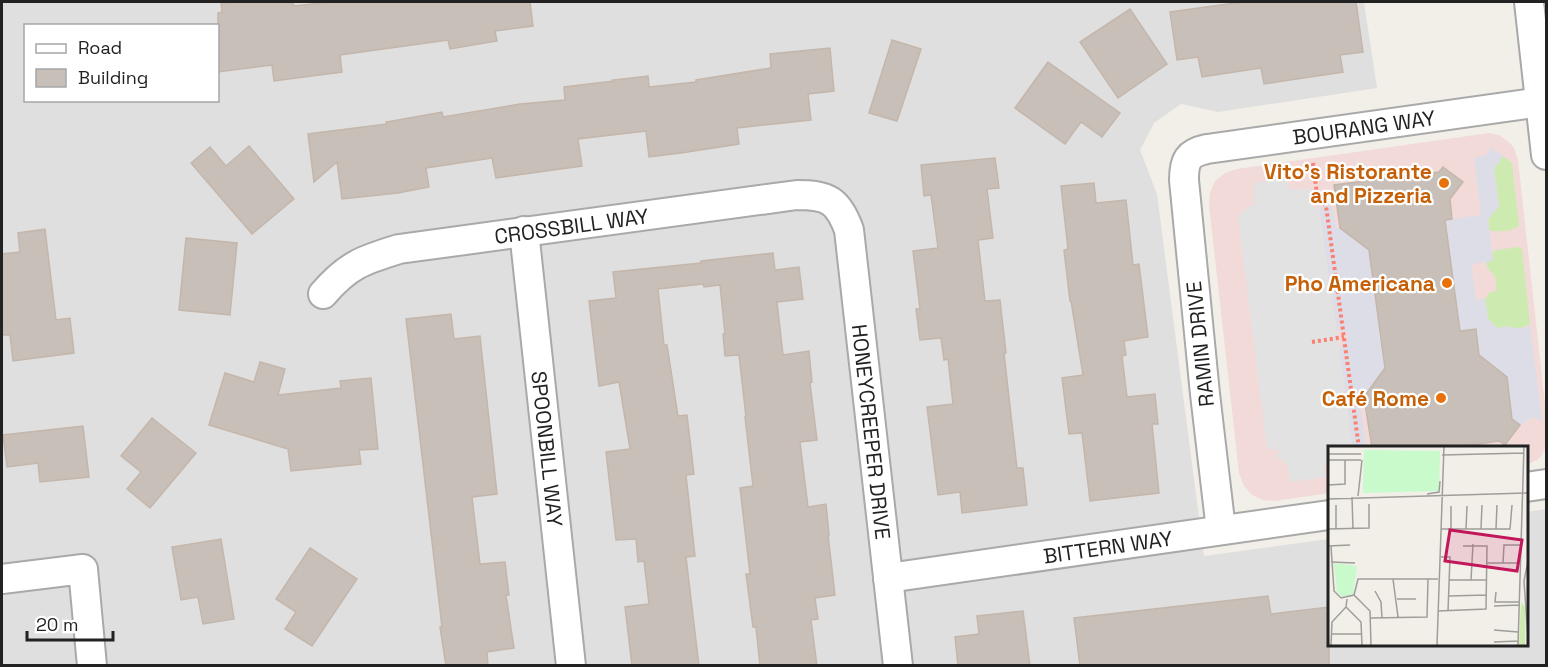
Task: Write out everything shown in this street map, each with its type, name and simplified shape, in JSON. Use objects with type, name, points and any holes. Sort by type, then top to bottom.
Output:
[{"type":"street","points":[[1535,12],[1546,155]]},
{"type":"street","name":"BOURANG WAY","points":[[1188,158],[1196,152],[1207,149],[1541,102]]},
{"type":"street","name":"RAMIN DRIVE","points":[[1188,158],[1184,180],[1221,530]]},
{"type":"street","name":"CROSSBILL WAY","points":[[323,294],[346,270],[361,261],[399,249],[797,195],[814,195],[832,201]]},
{"type":"street","name":"HONEYCREEPER DRIVE","points":[[832,201],[842,212],[849,230],[898,666]]},
{"type":"street","name":"SPOONBILL WAY","points":[[524,231],[571,666]]},
{"type":"street","points":[[1527,487],[1546,484]]},
{"type":"street","name":"BITTERN WAY","points":[[888,578],[1328,515]]},
{"type":"street","points":[[2,579],[83,569],[92,666]]},
{"type":"path","points":[[1313,162],[1317,195],[1326,206],[1359,446]]},
{"type":"path","points":[[1312,342],[1344,337]]},
{"type":"shaded area","points":[[2,2],[1364,2],[1377,88],[1218,112],[1181,104],[1154,123],[1140,150],[1157,194],[1204,556],[1328,539],[1328,646],[1527,646],[1527,512],[1546,509],[1546,665],[2,665]]},
{"type":"shaded area","points":[[1489,133],[1499,135],[1509,142],[1518,160],[1546,413],[1546,446],[1542,455],[1527,465],[1527,446],[1328,446],[1328,493],[1275,501],[1263,500],[1252,495],[1244,486],[1239,473],[1209,205],[1210,192],[1215,181],[1225,173],[1237,169]]},
{"type":"shaded area","points":[[1490,147],[1503,156],[1494,169],[1499,206],[1488,220],[1493,261],[1471,264],[1476,300],[1485,299],[1488,319],[1497,328],[1511,326],[1514,329],[1527,327],[1530,324],[1542,421],[1533,417],[1520,425],[1512,419],[1507,377],[1489,363],[1480,364],[1475,329],[1382,341],[1385,368],[1364,397],[1359,398],[1366,446],[1353,446],[1339,347],[1348,340],[1347,333],[1337,330],[1319,207],[1332,205],[1336,228],[1340,228],[1369,250],[1378,316],[1456,305],[1445,220],[1481,215],[1474,158],[1484,156],[1489,152]]},
{"type":"shaded area","points":[[1287,178],[1290,190],[1310,188],[1313,207],[1319,207],[1353,446],[1328,446],[1328,462],[1324,467],[1325,477],[1290,482],[1288,465],[1276,456],[1280,450],[1267,449],[1238,217],[1250,205],[1255,207],[1253,183]]},
{"type":"green space","points":[[1503,156],[1512,163],[1519,226],[1496,231],[1489,230],[1488,220],[1499,206],[1494,169]]},
{"type":"green space","points":[[1518,247],[1522,249],[1530,324],[1519,328],[1497,328],[1488,319],[1485,299],[1490,292],[1497,291],[1495,276],[1488,269],[1486,262],[1493,261],[1492,253],[1496,250]]},
{"type":"building","points":[[293,2],[294,6],[330,2],[530,2],[533,26],[495,31],[497,41],[450,49],[448,40],[340,55],[342,72],[274,81],[272,65],[219,72],[218,13],[222,12],[221,3]]},
{"type":"building","points":[[1243,2],[1356,2],[1363,52],[1340,55],[1343,72],[1264,84],[1261,68],[1202,77],[1198,57],[1177,60],[1170,12]]},
{"type":"building","points":[[1130,9],[1167,64],[1118,98],[1080,42]]},
{"type":"building","points":[[892,40],[921,49],[897,121],[869,113]]},
{"type":"building","points":[[830,48],[834,91],[808,94],[811,120],[737,128],[739,144],[649,157],[646,131],[578,139],[582,166],[496,178],[492,158],[426,168],[429,187],[342,199],[337,162],[314,182],[308,134],[387,124],[386,122],[442,112],[443,117],[520,104],[565,100],[564,87],[613,80],[648,76],[649,87],[696,82],[696,80],[771,68],[770,54]]},
{"type":"building","points":[[1048,62],[1120,113],[1102,137],[1081,122],[1065,144],[1015,108]]},
{"type":"building","points":[[249,146],[294,199],[252,234],[191,163],[210,147],[226,166]]},
{"type":"building","points":[[995,158],[999,188],[987,189],[993,238],[978,240],[985,301],[1000,300],[1017,468],[1023,468],[1027,505],[962,513],[960,492],[938,495],[927,407],[953,404],[948,359],[944,360],[941,338],[920,340],[916,309],[920,309],[913,251],[938,248],[931,195],[924,196],[921,165]]},
{"type":"building","points":[[1443,167],[1463,182],[1450,199],[1452,219],[1445,220],[1460,331],[1476,329],[1479,355],[1507,377],[1512,419],[1520,425],[1505,445],[1499,441],[1463,446],[1372,446],[1364,397],[1385,368],[1369,250],[1340,228],[1334,185],[1439,172]]},
{"type":"building","points":[[1094,183],[1096,203],[1126,200],[1133,265],[1139,264],[1148,337],[1124,341],[1126,355],[1122,356],[1127,397],[1155,394],[1158,424],[1152,424],[1159,493],[1090,501],[1082,433],[1069,434],[1062,378],[1083,375],[1064,250],[1068,249],[1061,186]]},
{"type":"building","points":[[45,229],[56,320],[70,318],[74,353],[13,361],[10,335],[2,335],[2,254],[20,252],[18,233]]},
{"type":"building","points":[[186,238],[237,243],[230,315],[179,310]]},
{"type":"building","points":[[773,253],[775,270],[799,267],[803,299],[777,302],[783,355],[809,351],[812,382],[810,383],[817,440],[800,442],[808,507],[826,504],[835,595],[815,598],[818,619],[811,620],[817,666],[760,666],[756,627],[753,627],[746,574],[750,574],[740,488],[753,486],[739,355],[725,356],[720,285],[704,287],[703,284],[658,289],[664,345],[667,345],[678,416],[687,415],[694,474],[686,475],[695,556],[686,557],[699,666],[632,666],[625,607],[649,604],[644,561],[638,562],[636,539],[616,540],[606,452],[630,449],[619,382],[599,386],[589,301],[616,298],[613,272]]},
{"type":"building","points":[[451,314],[454,339],[480,336],[497,494],[472,497],[480,564],[505,562],[509,595],[506,595],[514,648],[487,652],[488,666],[446,666],[406,319]]},
{"type":"building","points":[[260,362],[285,369],[278,395],[341,388],[340,381],[371,378],[378,449],[359,450],[361,464],[291,471],[288,449],[209,425],[225,373],[254,382]]},
{"type":"building","points":[[152,418],[196,453],[150,508],[127,489],[141,472],[121,456]]},
{"type":"building","points":[[83,426],[89,477],[40,482],[38,463],[7,467],[3,435]]},
{"type":"building","points":[[221,539],[234,619],[203,624],[198,597],[181,600],[172,547]]},
{"type":"building","points":[[310,548],[357,579],[312,646],[285,629],[296,612],[276,599]]},
{"type":"building","points":[[1268,596],[1271,614],[1328,607],[1329,666],[1080,666],[1074,618]]},
{"type":"building","points":[[1023,611],[1030,666],[958,666],[955,637],[979,634],[977,616]]},
{"type":"place","name":"Vito's Ristorante and Pizzeria","points":[[1444,183]]},
{"type":"place","name":"Pho Americana","points":[[1447,283]]},
{"type":"place","name":"Café Rome","points":[[1441,398]]}]
